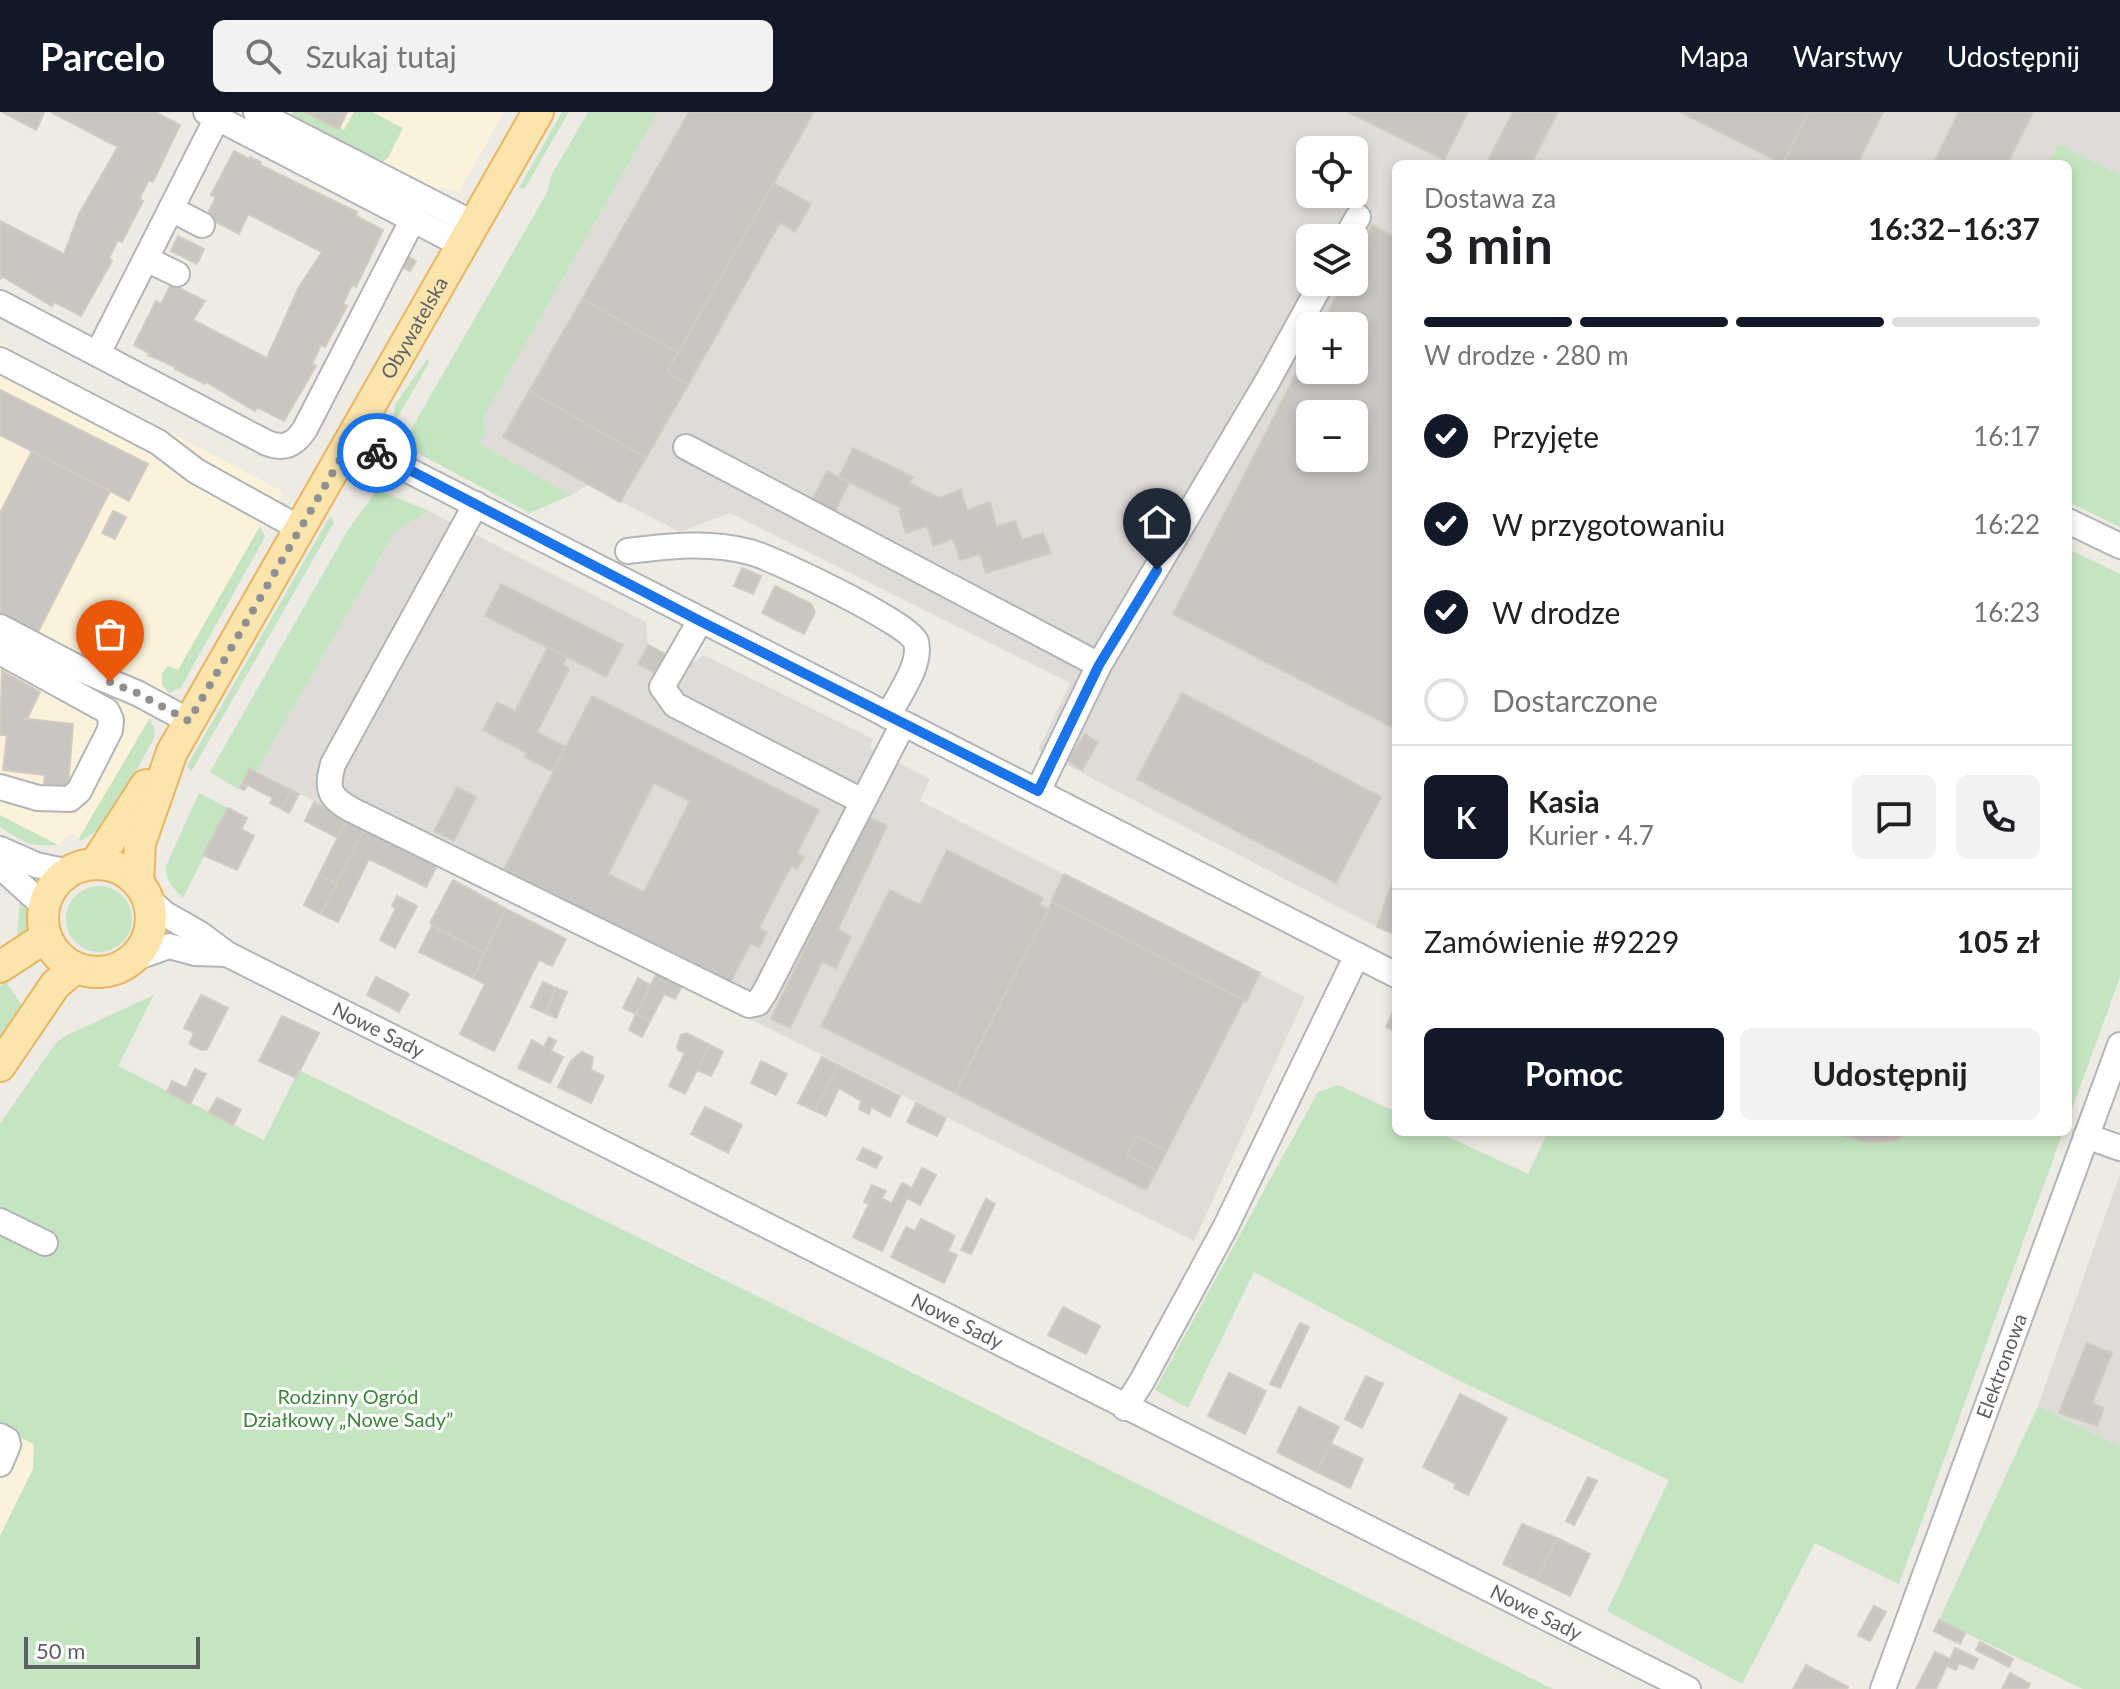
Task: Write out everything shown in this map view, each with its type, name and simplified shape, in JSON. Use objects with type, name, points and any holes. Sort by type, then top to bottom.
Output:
[{"type":"main road","name":"Obywatelska","points":[[82,868],[172,752],[351,441],[453,242],[538,112]]},
{"type":"main road","name":"Obywatelska","points":[[143,890],[140,843],[172,752]]},
{"type":"main road","points":[[111,866],[126,872],[143,890],[151,915],[150,931],[135,958],[121,967],[90,973],[75,968],[62,960],[46,937],[43,905],[50,890],[82,868],[111,866]]},
{"type":"main road","points":[[0,967],[46,937]]},
{"type":"main road","points":[[0,1066],[55,985],[75,968]]},
{"type":"street","points":[[256,112],[453,242]]},
{"type":"street","points":[[98,353],[171,209],[212,115],[409,227],[453,242]]},
{"type":"street","points":[[171,209],[202,225]]},
{"type":"street","points":[[0,303],[267,443],[290,445],[305,429],[409,227]]},
{"type":"street","points":[[146,259],[177,274]]},
{"type":"street","points":[[1038,791],[1099,665],[1267,382],[1314,296]]},
{"type":"street","points":[[0,360],[158,442],[196,471],[299,528]]},
{"type":"street","points":[[351,441],[1392,973]]},
{"type":"street","points":[[686,447],[1099,665]]},
{"type":"street","points":[[476,504],[333,764],[330,793],[338,802],[749,1005],[758,1003],[862,801],[896,720],[917,644],[912,635],[881,614],[751,552],[689,543],[628,551]]},
{"type":"street","points":[[2072,523],[2120,546]]},
{"type":"street","points":[[700,621],[662,687],[675,705],[862,801]]},
{"type":"street","points":[[0,627],[189,721]]},
{"type":"street","points":[[0,652],[107,711],[111,720],[110,730],[79,791],[70,799],[38,798],[0,787]]},
{"type":"street","points":[[0,849],[36,865],[82,868]]},
{"type":"street","points":[[0,866],[43,905]]},
{"type":"street","name":"Nowe Sady","points":[[143,890],[165,914],[227,954],[1688,1689]]},
{"type":"street","name":"Nowe Sady","points":[[135,958],[169,946],[195,953],[227,954]]},
{"type":"street","points":[[1125,1408],[1225,1228],[1357,955]]},
{"type":"street","name":"Elektronowa","points":[[1883,1689],[2086,1136],[2112,1087],[2120,1045]]},
{"type":"street","points":[[2086,1136],[2120,1148]]},
{"type":"street","points":[[0,1221],[45,1243]]},
{"type":"street","points":[[0,1436],[7,1440],[8,1445],[0,1464]]},
{"type":"shaded area","points":[[229,112],[504,112],[459,192],[441,187],[428,214]]},
{"type":"shaded area","points":[[658,112],[2120,112],[2120,175],[2058,144],[2050,160],[1392,160],[1392,935],[1038,750],[1070,683],[730,513],[680,532],[588,485],[571,495],[480,444],[485,433],[483,418]]},
{"type":"shaded area","points":[[0,343],[284,492],[79,838],[71,834],[58,845],[0,815]]},
{"type":"shaded area","points":[[429,511],[646,622],[648,645],[688,666],[704,655],[873,739],[870,748],[930,779],[920,801],[1305,997],[1194,1241],[256,772],[395,531]]},
{"type":"shaded area","points":[[2120,1174],[2120,1447],[2038,1406]]},
{"type":"shaded area","points":[[0,1428],[34,1444],[33,1469],[0,1536]]},
{"type":"green space","points":[[293,112],[305,112],[344,130],[354,112],[372,112],[403,128],[388,158],[382,162],[372,160],[290,117]]},
{"type":"green space","points":[[562,112],[569,112],[525,188],[519,188]]},
{"type":"green space","points":[[588,112],[658,112],[483,418],[485,433],[480,444],[571,495],[530,513],[410,449],[405,440],[548,191],[551,176]]},
{"type":"green space","points":[[2058,144],[2120,175],[2120,527],[2072,504],[2072,160],[2050,160]]},
{"type":"green space","points":[[427,359],[429,363],[392,427],[395,405]]},
{"type":"green space","points":[[377,490],[429,511],[395,531],[256,772],[249,769],[238,789],[210,772],[348,530]]},
{"type":"green space","points":[[330,516],[334,523],[191,772],[187,766]]},
{"type":"green space","points":[[260,526],[265,537],[181,687],[169,693],[162,685],[162,673],[168,666],[178,670]]},
{"type":"green space","points":[[2072,551],[2120,574],[2120,977],[2072,1109]]},
{"type":"green space","points":[[150,718],[155,732],[153,740],[106,825],[80,841],[79,838]]},
{"type":"green space","points":[[199,793],[228,808],[183,898],[171,884],[166,866]]},
{"type":"green space","points":[[0,815],[58,845],[40,845],[21,840],[0,827]]},
{"type":"green space","points":[[92,886],[106,886],[118,891],[127,900],[132,919],[130,932],[123,943],[106,952],[92,952],[80,947],[71,938],[66,926],[66,912],[71,900],[80,891]]},
{"type":"green space","points":[[20,900],[33,916],[35,926],[16,946]]},
{"type":"green space","points":[[6,982],[21,1004],[0,1039],[0,986]]},
{"type":"green space","name":"Rodzinny Ogród Działkowy „Nowe Sady”","points":[[154,995],[118,1066],[264,1140],[299,1070],[1553,1689],[0,1689],[0,1536],[33,1469],[34,1444],[0,1428],[0,1124],[63,1037]]},
{"type":"green space","points":[[1338,1085],[1392,1110],[1392,1136],[1447,1136],[1528,1174],[1546,1136],[2062,1136],[1899,1584],[1815,1543],[1742,1684],[1607,1611],[1669,1480],[1456,1379],[1254,1272],[1188,1408],[1155,1390],[1318,1092]]},
{"type":"green space","points":[[2038,1406],[2120,1447],[2120,1689],[2083,1689],[1939,1620]]},
{"type":"building","points":[[2,112],[43,112],[44,113],[36,130]]},
{"type":"building","points":[[51,112],[155,112],[180,125],[81,316],[54,302],[52,306],[3,277],[0,279],[0,221],[64,254],[79,214],[118,147]]},
{"type":"building","points":[[305,112],[347,112],[339,129]]},
{"type":"building","points":[[689,112],[814,112],[678,353],[582,299]]},
{"type":"building","points":[[1348,112],[1468,112],[1444,160]]},
{"type":"building","points":[[1513,112],[1558,112],[1533,160],[1488,160]]},
{"type":"building","points":[[1680,112],[1809,112],[1785,160],[1775,160]]},
{"type":"building","points":[[1809,112],[1883,112],[1859,160],[1785,160]]},
{"type":"building","points":[[1959,112],[2033,112],[2009,160],[1935,160]]},
{"type":"building","points":[[234,151],[357,212],[356,216],[383,230],[356,287],[352,285],[343,304],[347,306],[325,347],[321,345],[312,364],[316,366],[284,421],[257,407],[255,411],[134,345],[156,301],[161,304],[171,284],[205,301],[193,320],[267,358],[299,287],[322,252],[248,214],[239,234],[206,217],[216,197],[211,195]]},
{"type":"building","points":[[774,183],[811,204],[795,232],[780,223],[688,385],[667,372]]},
{"type":"building","points":[[1372,225],[1392,236],[1392,727],[1173,614],[1296,373],[1296,384],[1368,384],[1368,312],[1328,312],[1336,296],[1368,296],[1368,233]]},
{"type":"building","points":[[178,236],[204,249],[197,264],[171,251]]},
{"type":"building","points":[[408,256],[416,261],[410,271],[402,267]]},
{"type":"building","points":[[582,299],[678,353],[667,372],[688,385],[646,458],[529,391]]},
{"type":"building","points":[[0,390],[148,464],[129,501],[0,435]]},
{"type":"building","points":[[529,391],[646,458],[620,502],[503,437]]},
{"type":"building","points":[[853,448],[913,477],[909,483],[939,498],[961,489],[967,510],[990,502],[996,526],[1015,521],[1022,540],[1043,533],[1051,553],[986,573],[980,554],[960,560],[953,539],[933,546],[927,526],[906,533],[899,511],[903,509],[839,477]]},
{"type":"building","points":[[32,451],[110,491],[37,634],[0,615],[0,513]]},
{"type":"building","points":[[827,471],[849,483],[827,527],[804,515]]},
{"type":"building","points":[[113,511],[126,517],[115,539],[102,533]]},
{"type":"building","points":[[742,568],[761,576],[753,594],[734,586]]},
{"type":"building","points":[[501,584],[623,645],[606,677],[485,616]]},
{"type":"building","points":[[775,586],[811,604],[815,612],[804,634],[762,613]]},
{"type":"building","points":[[648,645],[667,655],[657,674],[638,664]]},
{"type":"building","points":[[548,647],[567,657],[563,665],[569,669],[537,732],[565,747],[552,771],[525,757],[527,753],[483,730],[497,702],[515,711]]},
{"type":"building","points":[[2,671],[40,692],[27,719],[73,724],[68,788],[44,785],[45,775],[3,770],[7,735],[0,735]]},
{"type":"building","points":[[1182,693],[1381,797],[1336,883],[1137,779]]},
{"type":"building","points":[[592,696],[819,810],[797,853],[804,857],[797,869],[791,866],[759,928],[767,932],[759,948],[751,943],[729,985],[504,869]],"holes":[[[654,783],[690,801],[644,892],[608,874]]]},
{"type":"building","points":[[1085,734],[1098,742],[1082,770],[1068,761]]},
{"type":"building","points":[[249,769],[291,790],[282,809],[270,803],[273,798],[248,785],[244,790],[240,788]]},
{"type":"building","points":[[457,787],[476,797],[454,841],[434,831]]},
{"type":"building","points":[[291,790],[299,794],[289,813],[282,809]]},
{"type":"building","points":[[314,802],[347,819],[338,838],[305,821]]},
{"type":"building","points":[[228,808],[247,818],[241,829],[254,836],[237,870],[203,855]]},
{"type":"building","points":[[868,816],[887,826],[838,929],[851,937],[836,968],[822,962],[790,1028],[771,1019]]},
{"type":"building","points":[[347,819],[365,828],[337,884],[319,875]]},
{"type":"building","points":[[365,828],[438,864],[426,887],[369,859],[338,922],[321,914]]},
{"type":"building","points":[[947,850],[1043,898],[1039,904],[1049,909],[955,1093],[821,1026],[890,890],[920,905]]},
{"type":"building","points":[[1064,874],[1260,973],[1246,1002],[1052,902]]},
{"type":"building","points":[[319,875],[337,884],[321,914],[304,905]]},
{"type":"building","points":[[453,880],[506,909],[484,953],[430,923]]},
{"type":"building","points":[[1392,883],[1392,933],[1377,927]]},
{"type":"building","points":[[397,896],[417,906],[395,948],[380,940],[396,908],[392,906]]},
{"type":"building","points":[[1052,902],[1244,1000],[1167,1151],[1137,1136],[1127,1155],[1157,1170],[1146,1190],[955,1093]]},
{"type":"building","points":[[506,909],[566,939],[552,966],[539,960],[494,1051],[460,1034],[485,984],[473,978]]},
{"type":"building","points":[[432,926],[484,953],[473,978],[419,952]]},
{"type":"building","points":[[657,973],[682,986],[675,999],[664,994],[650,1021],[636,1014]]},
{"type":"building","points":[[376,977],[409,994],[399,1012],[367,995]]},
{"type":"building","points":[[638,978],[650,985],[636,1014],[623,1008]]},
{"type":"building","points":[[543,982],[556,988],[545,1013],[531,1007]]},
{"type":"building","points":[[556,988],[567,992],[556,1018],[545,1013]]},
{"type":"building","points":[[201,995],[228,1008],[207,1049],[202,1050],[189,1044],[194,1033],[184,1028]]},
{"type":"building","points":[[636,1014],[650,1021],[642,1037],[629,1030]]},
{"type":"building","points":[[1392,1014],[1392,1030],[1386,1027]]},
{"type":"building","points":[[282,1016],[319,1033],[296,1078],[259,1061]]},
{"type":"building","points":[[686,1033],[710,1045],[685,1094],[669,1086],[685,1053],[677,1046],[681,1035]]},
{"type":"building","points":[[549,1037],[556,1041],[551,1051],[563,1057],[550,1083],[518,1068],[532,1040],[544,1047]]},
{"type":"building","points":[[710,1045],[723,1052],[711,1076],[697,1070]]},
{"type":"building","points":[[582,1052],[593,1057],[591,1070],[604,1076],[591,1103],[558,1087],[571,1061]]},
{"type":"building","points":[[822,1057],[838,1065],[815,1111],[798,1103]]},
{"type":"building","points":[[761,1061],[787,1074],[776,1095],[751,1083]]},
{"type":"building","points":[[838,1065],[900,1096],[890,1117],[871,1107],[869,1114],[859,1109],[861,1101],[839,1088],[826,1116],[815,1111]]},
{"type":"building","points":[[195,1069],[206,1074],[190,1104],[167,1092],[172,1081],[186,1088]]},
{"type":"building","points":[[217,1098],[241,1110],[233,1125],[209,1112]]},
{"type":"building","points":[[916,1103],[946,1118],[937,1136],[907,1122]]},
{"type":"building","points":[[705,1107],[742,1125],[728,1153],[691,1134]]},
{"type":"building","points":[[1137,1136],[1167,1151],[1157,1170],[1127,1155]]},
{"type":"building","points":[[1846,1136],[1903,1136],[1894,1141],[1865,1142]]},
{"type":"building","points":[[863,1148],[882,1157],[876,1168],[857,1159]]},
{"type":"building","points":[[922,1168],[936,1175],[920,1205],[907,1198]]},
{"type":"building","points":[[902,1183],[912,1188],[882,1251],[853,1237],[869,1204],[864,1202],[872,1185],[886,1191],[882,1199],[892,1203]]},
{"type":"building","points":[[986,1199],[995,1204],[971,1254],[961,1250]]},
{"type":"building","points":[[921,1219],[955,1236],[948,1251],[957,1255],[944,1283],[891,1257],[906,1227],[915,1231]]},
{"type":"building","points":[[1063,1307],[1100,1326],[1086,1354],[1048,1335]]},
{"type":"building","points":[[1300,1323],[1309,1327],[1280,1388],[1270,1384]]},
{"type":"building","points":[[2087,1343],[2112,1353],[2092,1403],[2104,1408],[2097,1426],[2059,1413]]},
{"type":"building","points":[[1229,1373],[1266,1391],[1245,1434],[1208,1416]]},
{"type":"building","points":[[1366,1376],[1383,1384],[1362,1428],[1345,1419]]},
{"type":"building","points":[[1460,1394],[1507,1418],[1468,1495],[1454,1488],[1456,1484],[1423,1467]]},
{"type":"building","points":[[1299,1407],[1339,1427],[1317,1472],[1277,1452]]},
{"type":"building","points":[[1331,1444],[1363,1459],[1350,1488],[1317,1472]]},
{"type":"building","points":[[1588,1477],[1597,1481],[1574,1525],[1566,1521]]},
{"type":"building","points":[[1522,1524],[1557,1538],[1537,1580],[1503,1564]]},
{"type":"building","points":[[1557,1538],[1590,1554],[1570,1596],[1537,1580]]},
{"type":"building","points":[[1874,1606],[1886,1612],[1870,1641],[1858,1635]]},
{"type":"building","points":[[1939,1620],[1965,1633],[1960,1644],[1934,1631]]},
{"type":"building","points":[[1980,1642],[2013,1659],[2009,1667],[1976,1650]]},
{"type":"building","points":[[1955,1648],[1978,1659],[1973,1669],[1959,1663],[1956,1670],[1947,1666]]},
{"type":"building","points":[[1935,1652],[1950,1659],[1936,1689],[1916,1689]]},
{"type":"building","points":[[1806,1665],[1848,1687],[1847,1689],[1793,1689]]},
{"type":"building","points":[[2010,1673],[2030,1684],[2027,1689],[2002,1689]]},
{"type":"way so far","points":[[110,682],[189,721],[351,441],[377,453]]},
{"type":"route","points":[[377,453],[700,621],[1038,791],[1099,665],[1157,570]]}]
